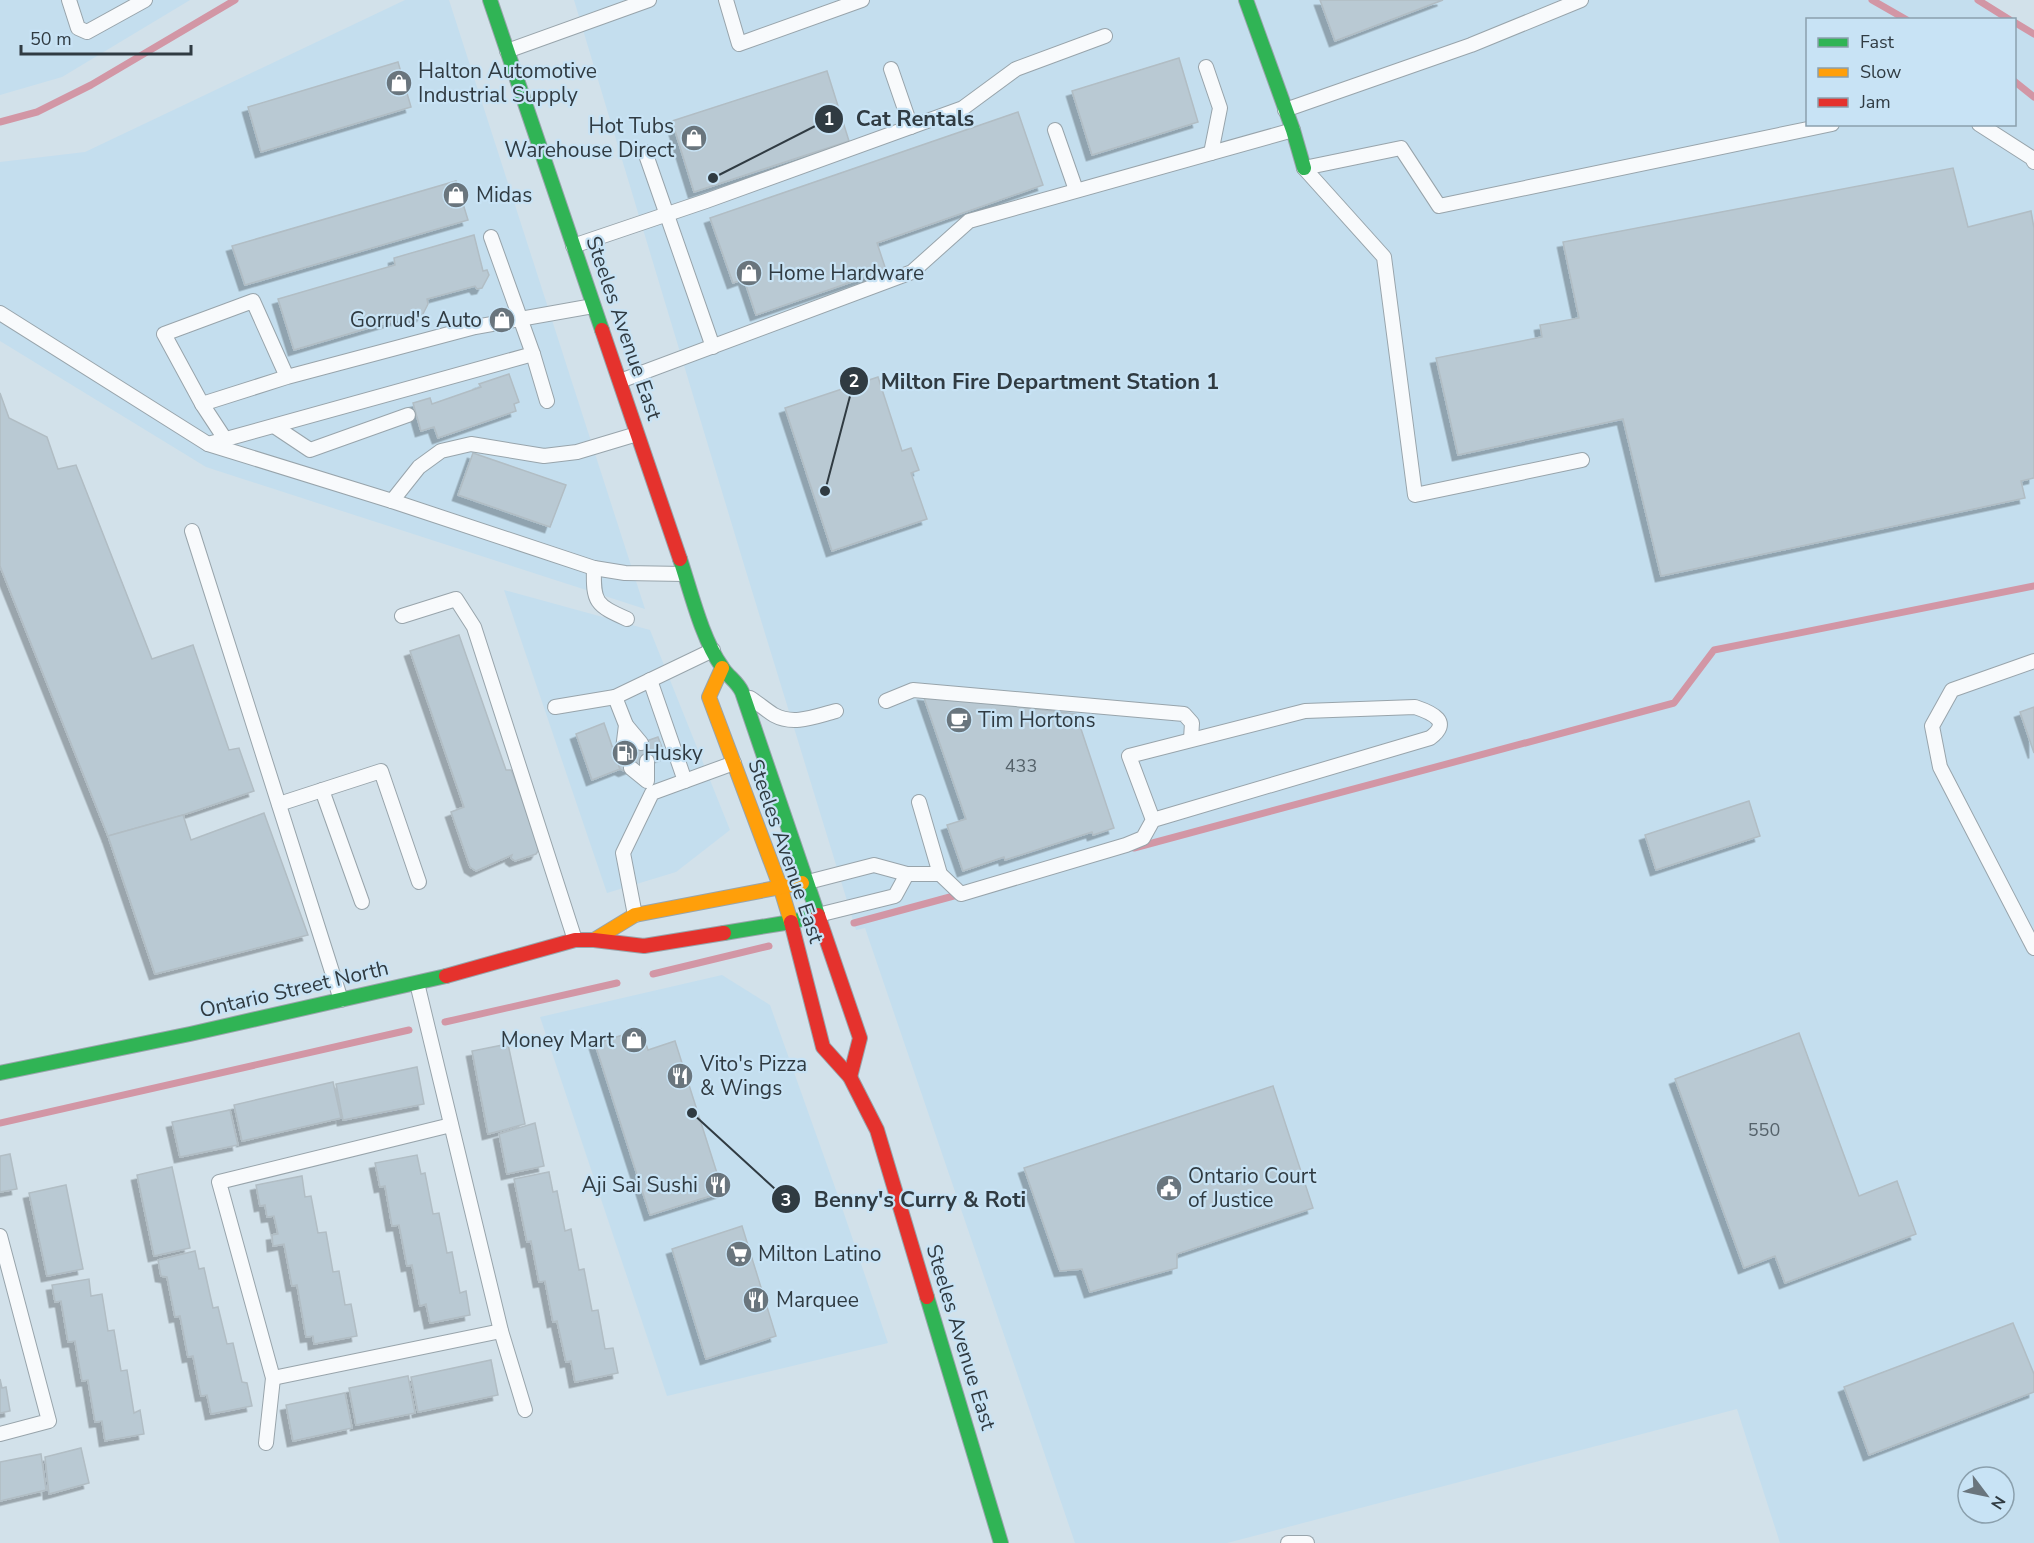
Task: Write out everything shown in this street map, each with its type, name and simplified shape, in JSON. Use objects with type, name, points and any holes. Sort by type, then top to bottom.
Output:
[{"type":"main road","name":"Steeles Avenue East","points":[[490,0],[621,381],[704,632],[722,668],[737,682],[742,692],[808,882],[860,1038],[850,1077]]},
{"type":"main road","points":[[1246,0],[1293,130],[1304,168]]},
{"type":"main road","name":"Steeles Avenue East","points":[[722,668],[709,698],[780,886],[823,1047],[850,1077],[877,1130],[1002,1543]]},
{"type":"main road","points":[[594,940],[635,915],[808,882]]},
{"type":"main road","name":"Ontario Street North","points":[[0,1073],[190,1035],[417,983],[574,940],[644,946],[790,922],[818,915]]},
{"type":"lane","points":[[69,0],[78,28],[87,33],[145,0]]},
{"type":"lane","points":[[507,51],[649,0]]},
{"type":"lane","points":[[726,0],[739,44],[862,0]]},
{"type":"lane","points":[[1285,110],[1471,45],[1581,0]]},
{"type":"lane","points":[[573,246],[963,108],[1016,69],[1105,36]]},
{"type":"lane","points":[[1206,67],[1220,108],[1211,153]]},
{"type":"lane","points":[[891,69],[911,127]]},
{"type":"lane","points":[[1304,168],[1401,148],[1439,206],[1822,126]]},
{"type":"lane","points":[[1982,126],[2032,158],[2034,162]]},
{"type":"lane","points":[[1055,130],[1076,190]]},
{"type":"lane","points":[[621,381],[912,272],[969,221],[1293,130]]},
{"type":"lane","points":[[645,152],[713,347]]},
{"type":"lane","points":[[1304,168],[1384,257],[1415,495],[1582,460]]},
{"type":"lane","points":[[491,237],[533,354],[547,401]]},
{"type":"lane","points":[[225,439],[202,404],[164,334],[253,301],[287,377]]},
{"type":"lane","points":[[202,404],[287,377],[475,327],[594,306]]},
{"type":"lane","points":[[0,313],[208,444],[392,501],[594,568],[625,573],[685,574]]},
{"type":"lane","points":[[208,444],[533,354]]},
{"type":"lane","points":[[274,426],[310,450],[408,416]]},
{"type":"lane","points":[[392,501],[419,467],[441,451],[471,444],[544,456],[577,452],[637,435]]},
{"type":"lane","points":[[192,531],[341,1000]]},
{"type":"lane","points":[[594,568],[593,592],[598,601],[605,609],[627,619]]},
{"type":"lane","points":[[402,616],[456,599],[474,627],[574,940]]},
{"type":"lane","points":[[555,707],[615,696],[713,650]]},
{"type":"lane","points":[[2034,661],[1952,690],[1932,726],[1940,767],[2034,948]]},
{"type":"lane","points":[[650,680],[685,781]]},
{"type":"lane","points":[[886,701],[913,690],[1184,714],[1191,723],[1191,739]]},
{"type":"lane","points":[[742,692],[774,715],[787,720],[801,720],[836,711]]},
{"type":"lane","points":[[615,696],[626,725],[641,743]]},
{"type":"lane","points":[[919,802],[940,874],[961,894],[1126,845],[1143,838],[1153,820],[1430,738],[1438,733],[1440,726],[1438,719],[1428,711],[1415,707],[1305,711],[1130,756],[1153,820]]},
{"type":"lane","points":[[623,749],[626,725]]},
{"type":"lane","points":[[635,915],[623,853],[650,787],[648,761]]},
{"type":"lane","points":[[650,787],[685,781],[734,763]]},
{"type":"lane","points":[[631,768],[650,787]]},
{"type":"lane","points":[[279,804],[381,771],[419,882]]},
{"type":"lane","points":[[322,790],[362,902]]},
{"type":"lane","points":[[808,882],[874,865],[907,874],[940,874]]},
{"type":"lane","points":[[818,915],[895,896],[907,874]]},
{"type":"lane","points":[[417,983],[501,1331],[525,1410]]},
{"type":"lane","points":[[266,1443],[273,1378],[219,1182],[451,1125]]},
{"type":"lane","points":[[0,1236],[49,1421],[0,1434]]},
{"type":"lane","points":[[273,1378],[501,1331]]},
{"type":"lane","points":[[1288,1543],[1307,1543]]},
{"type":"shaded area","points":[[0,0],[190,0],[62,77],[0,95]]},
{"type":"shaded area","points":[[405,0],[449,0],[645,609],[206,467],[0,341],[0,162],[85,152]]},
{"type":"shaded area","points":[[574,0],[1982,0],[2010,18],[1806,18],[1806,126],[2016,126],[2016,22],[2034,33],[2034,1543],[1780,1543],[1737,1409],[1227,1543],[1075,1543],[865,928],[856,930]]},
{"type":"shaded area","points":[[504,590],[650,630],[730,830],[676,872],[607,893]]},
{"type":"shaded area","points":[[722,975],[770,1005],[888,1343],[667,1396],[540,1017]]},
{"type":"building","points":[[1320,0],[1443,0],[1335,41]]},
{"type":"building","points":[[1179,58],[1198,122],[1092,155],[1072,91]]},
{"type":"building","points":[[398,62],[411,107],[261,152],[248,107]]},
{"type":"building","points":[[827,71],[849,141],[694,192],[672,121]]},
{"type":"building","points":[[1018,112],[1043,185],[877,243],[886,270],[756,315],[744,279],[733,283],[710,218]]},
{"type":"building","points":[[1953,168],[1968,227],[2031,211],[2034,228],[2034,478],[2021,481],[2025,498],[1661,576],[1623,419],[1458,455],[1436,358],[1542,337],[1540,325],[1579,318],[1563,242]]},
{"type":"building","points":[[456,181],[468,220],[245,285],[232,246]]},
{"type":"building","points":[[474,235],[483,271],[487,270],[489,275],[482,288],[477,289],[475,286],[427,299],[428,304],[422,316],[410,320],[409,316],[294,350],[278,299],[395,265],[394,258]]},
{"type":"building","points":[[509,374],[519,402],[514,404],[516,411],[438,438],[434,427],[421,431],[413,403],[430,398],[432,404],[481,387],[479,384]]},
{"type":"building","points":[[878,377],[902,451],[911,448],[919,470],[911,473],[927,519],[832,551],[785,408]]},
{"type":"building","points":[[0,393],[9,418],[47,437],[58,469],[76,465],[152,659],[193,645],[229,750],[239,748],[254,791],[183,815],[108,836],[0,566]]},
{"type":"building","points":[[473,453],[566,485],[550,527],[458,495]]},
{"type":"building","points":[[459,635],[506,770],[511,770],[513,774],[538,845],[536,854],[515,861],[511,858],[512,855],[476,871],[470,867],[451,812],[464,807],[410,651]]},
{"type":"building","points":[[923,695],[1076,714],[1114,828],[1093,835],[1092,832],[1005,860],[1004,857],[963,871],[947,825],[966,819]]},
{"type":"building","points":[[2034,707],[2034,753],[2020,712]]},
{"type":"building","points":[[604,723],[620,769],[592,780],[576,734]]},
{"type":"building","points":[[658,737],[665,755],[624,771],[620,769],[615,752]]},
{"type":"building","points":[[1749,801],[1760,836],[1656,870],[1645,835]]},
{"type":"building","points":[[264,813],[308,935],[155,974],[108,836],[183,815],[191,840]]},
{"type":"building","points":[[641,1029],[648,1050],[675,1041],[723,1192],[650,1215],[595,1044]]},
{"type":"building","points":[[1799,1033],[1859,1196],[1897,1181],[1916,1234],[1785,1283],[1775,1256],[1744,1268],[1675,1079]]},
{"type":"building","points":[[508,1044],[525,1124],[488,1134],[472,1051]]},
{"type":"building","points":[[417,1067],[424,1104],[343,1120],[336,1084]]},
{"type":"building","points":[[333,1082],[341,1118],[242,1141],[234,1105]]},
{"type":"building","name":"Ontario Court of Justice","points":[[1273,1086],[1313,1208],[1177,1254],[1177,1268],[1090,1292],[1082,1269],[1060,1271],[1024,1168]]},
{"type":"building","points":[[230,1110],[238,1145],[180,1157],[172,1122]]},
{"type":"building","points":[[535,1123],[544,1166],[507,1174],[499,1134]]},
{"type":"building","points":[[10,1154],[17,1189],[0,1192],[0,1156]]},
{"type":"building","points":[[417,1155],[421,1174],[425,1173],[433,1214],[439,1213],[447,1253],[452,1252],[460,1293],[466,1291],[470,1315],[430,1323],[426,1304],[420,1306],[412,1265],[407,1266],[399,1225],[392,1226],[385,1186],[380,1187],[375,1163]]},
{"type":"building","points":[[172,1167],[190,1248],[154,1256],[137,1175]]},
{"type":"building","points":[[549,1172],[553,1192],[557,1191],[565,1231],[571,1229],[579,1270],[584,1269],[592,1311],[598,1310],[605,1349],[613,1348],[618,1373],[575,1382],[571,1361],[566,1362],[557,1321],[553,1322],[545,1281],[539,1282],[531,1241],[527,1242],[514,1179]]},
{"type":"building","points":[[302,1176],[305,1197],[311,1196],[318,1233],[326,1232],[333,1272],[339,1271],[345,1305],[351,1304],[357,1336],[314,1344],[313,1336],[306,1337],[297,1285],[292,1286],[284,1244],[273,1246],[272,1235],[278,1234],[274,1216],[267,1217],[265,1205],[260,1206],[256,1185]]},
{"type":"building","points":[[66,1185],[83,1269],[47,1276],[29,1193]]},
{"type":"building","points":[[742,1226],[776,1336],[706,1359],[672,1249]]},
{"type":"building","points":[[195,1251],[199,1269],[204,1268],[213,1308],[218,1307],[227,1344],[233,1343],[242,1382],[247,1383],[252,1406],[211,1414],[207,1395],[201,1396],[193,1356],[188,1357],[180,1316],[175,1317],[167,1277],[161,1276],[158,1260]]},
{"type":"building","points":[[89,1279],[91,1296],[102,1294],[108,1331],[114,1330],[121,1371],[127,1370],[134,1413],[140,1410],[144,1434],[105,1441],[102,1421],[95,1422],[88,1380],[82,1381],[75,1341],[68,1342],[61,1301],[55,1302],[52,1285]]},
{"type":"building","points":[[2013,1323],[2034,1374],[2034,1392],[1869,1455],[1844,1387]]},
{"type":"building","points":[[491,1360],[498,1395],[418,1412],[411,1377]]},
{"type":"building","points":[[408,1376],[415,1413],[356,1425],[349,1388]]},
{"type":"building","points":[[0,1379],[2,1388],[6,1387],[10,1411],[0,1413]]},
{"type":"building","points":[[345,1393],[352,1428],[293,1441],[286,1405]]},
{"type":"building","points":[[81,1448],[89,1483],[49,1494],[45,1457]]},
{"type":"building","points":[[41,1454],[46,1490],[0,1501],[0,1462]]},
{"type":"waterway","points":[[0,122],[37,112],[91,85],[235,0]]},
{"type":"waterway","points":[[1872,0],[1904,18]]},
{"type":"waterway","points":[[1978,0],[2007,18]]},
{"type":"waterway","points":[[2016,23],[2034,34]]},
{"type":"waterway","points":[[2016,83],[2034,97]]},
{"type":"waterway","points":[[1134,848],[1674,703],[1714,650],[2034,586]]},
{"type":"waterway","points":[[854,923],[961,894]]},
{"type":"waterway","points":[[653,974],[769,946]]},
{"type":"waterway","points":[[445,1022],[617,983]]},
{"type":"waterway","points":[[0,1123],[409,1030]]},
{"type":"traffic: fast","points":[[490,0],[602,330]]},
{"type":"traffic: fast","points":[[1246,0],[1293,130],[1304,168]]},
{"type":"traffic: fast","points":[[680,559],[698,615],[715,656],[742,692],[818,915],[724,933]]},
{"type":"traffic: fast","points":[[0,1073],[190,1034],[446,976]]},
{"type":"traffic: fast","points":[[927,1297],[1001,1543]]},
{"type":"traffic: slow","points":[[722,668],[709,697],[780,886],[791,922]]},
{"type":"traffic: slow","points":[[594,940],[635,915],[802,883]]},
{"type":"traffic: jam","points":[[602,330],[680,559]]},
{"type":"traffic: jam","points":[[818,915],[860,1038],[850,1077]]},
{"type":"traffic: jam","points":[[791,922],[823,1047],[850,1077],[877,1130],[927,1297]]},
{"type":"traffic: jam","points":[[446,976],[575,940],[644,946],[724,933]]},
{"type":"place","name":"Halton Automotive Industrial Supply","points":[[399,83]]},
{"type":"place","name":"Hot Tubs Warehouse Direct","points":[[694,138]]},
{"type":"place","name":"Cat Rentals","points":[[713,178]]},
{"type":"place","name":"Midas","points":[[456,195]]},
{"type":"place","name":"Home Hardware","points":[[749,273]]},
{"type":"place","name":"Gorrud's Auto","points":[[502,320]]},
{"type":"place","name":"Milton Fire Department Station 1","points":[[825,491]]},
{"type":"place","name":"Tim Hortons","points":[[959,720]]},
{"type":"place","name":"Husky","points":[[625,753]]},
{"type":"place","name":"Money Mart","points":[[634,1040]]},
{"type":"place","name":"Vito's Pizza & Wings","points":[[680,1076]]},
{"type":"place","name":"Benny's Curry & Roti","points":[[692,1113]]},
{"type":"place","name":"Aji Sai Sushi","points":[[718,1185]]},
{"type":"place","name":"Ontario Court of Justice","points":[[1169,1188]]},
{"type":"place","name":"Milton Latino","points":[[739,1254]]},
{"type":"place","name":"Marquee","points":[[756,1300]]}]
